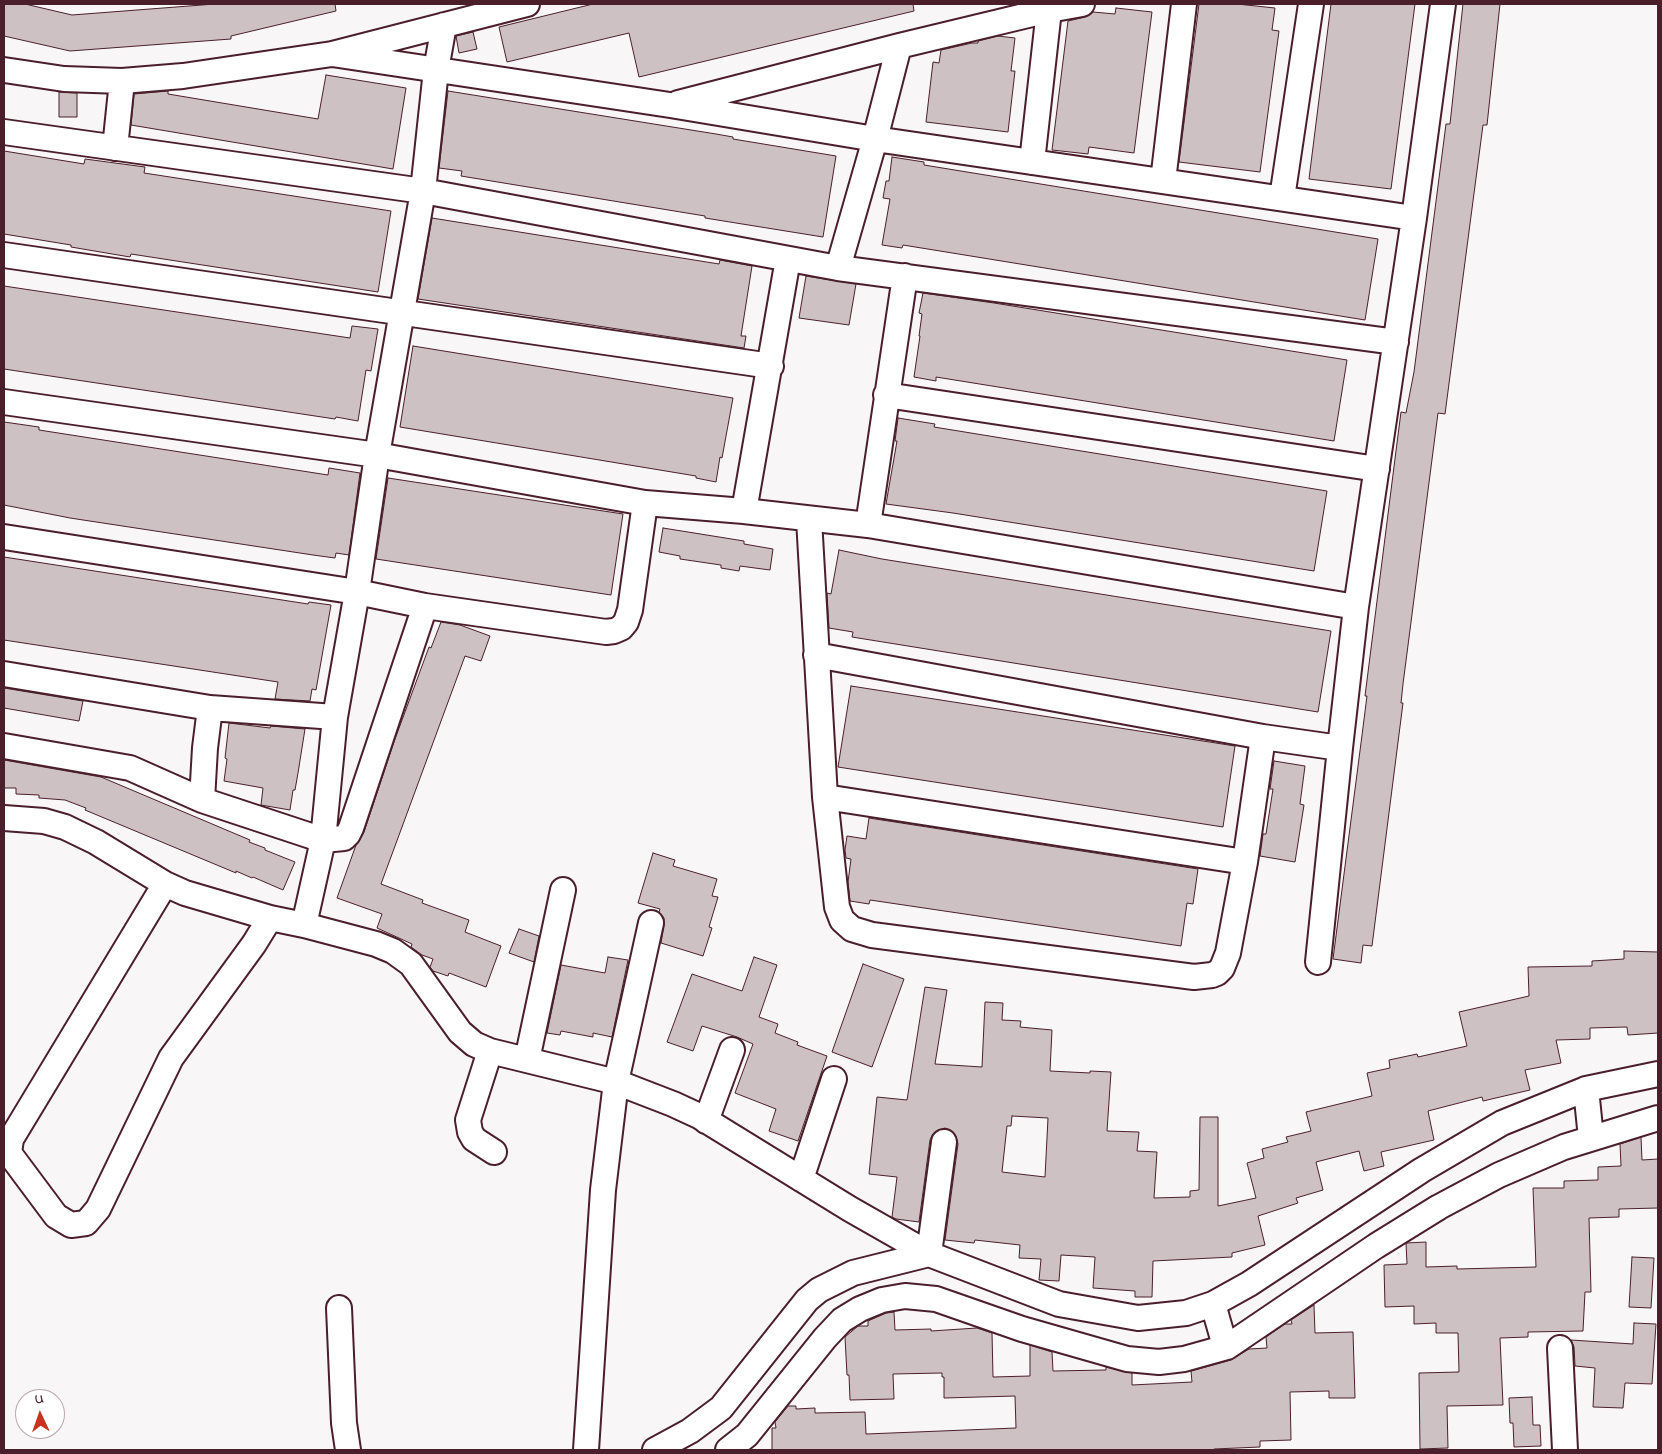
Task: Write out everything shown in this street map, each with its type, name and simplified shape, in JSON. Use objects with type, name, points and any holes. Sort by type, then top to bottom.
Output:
[{"type":"street","points":[[4,70],[64,78],[122,81],[183,76],[332,54],[527,4]]},
{"type":"street","points":[[670,105],[1049,7],[1082,4]]},
{"type":"street","points":[[1163,181],[1184,4]]},
{"type":"street","points":[[1282,198],[1311,4]]},
{"type":"street","points":[[1318,962],[1356,607],[1378,469],[1443,4]]},
{"type":"street","points":[[1032,162],[1049,7]]},
{"type":"street","points":[[304,925],[323,840],[335,717],[357,592],[376,455],[423,191],[436,70],[444,24]]},
{"type":"street","points":[[838,268],[899,46]]},
{"type":"street","points":[[332,54],[670,105],[875,139],[1414,218]]},
{"type":"street","points":[[114,148],[122,81]]},
{"type":"street","points":[[4,132],[423,191],[838,268],[1396,342]]},
{"type":"street","points":[[4,254],[770,366]]},
{"type":"street","points":[[744,511],[788,259]]},
{"type":"street","points":[[868,525],[905,276]]},
{"type":"street","points":[[886,396],[1378,469]]},
{"type":"street","points":[[4,402],[376,455],[645,503],[744,511],[868,525],[1356,607]]},
{"type":"street","points":[[4,537],[357,592],[425,606],[606,632],[621,628],[626,622],[630,610],[645,503]]},
{"type":"street","points":[[809,519],[825,797],[837,907],[842,920],[852,929],[872,935],[1194,977],[1212,976],[1222,968],[1228,953],[1245,862],[1263,737]]},
{"type":"street","points":[[4,746],[130,768],[202,800],[323,840],[344,838],[348,834],[425,606]]},
{"type":"street","points":[[816,654],[1263,737],[1340,748]]},
{"type":"street","points":[[4,674],[210,708],[335,717]]},
{"type":"street","points":[[202,800],[205,748],[210,708]]},
{"type":"street","points":[[825,797],[1245,862]]},
{"type":"street","points":[[4,818],[44,821],[65,827],[96,842],[165,884],[185,893],[270,918],[376,944],[393,951],[412,964],[460,1032],[474,1044],[490,1051],[616,1082],[673,1104],[706,1121],[1027,1313],[1127,1359],[1159,1362],[1184,1359],[1220,1327],[1250,1284],[1422,1170],[1502,1123],[1658,1074]]},
{"type":"street","points":[[165,884],[11,1139],[9,1153],[56,1216],[71,1225],[86,1223],[98,1209],[171,1058],[254,944],[270,918]]},
{"type":"street","points":[[527,1060],[563,890]]},
{"type":"street","points":[[586,1450],[603,1190],[616,1082],[652,923]]},
{"type":"street","points":[[706,1121],[732,1050]]},
{"type":"street","points":[[490,1051],[468,1120],[470,1132],[474,1139],[494,1152]]},
{"type":"street","points":[[801,1178],[834,1079]]},
{"type":"street","points":[[1587,1095],[1591,1134]]},
{"type":"street","points":[[654,1450],[690,1431],[735,1422],[842,1320],[860,1309],[882,1300],[905,1296],[1027,1313],[1059,1304],[1138,1318],[1186,1313],[1220,1327],[1376,1246],[1439,1207],[1499,1174],[1591,1134],[1658,1118]]},
{"type":"street","points":[[929,1254],[944,1142]]},
{"type":"street","points":[[728,1450],[735,1422],[807,1300],[819,1290],[852,1273],[929,1254]]},
{"type":"street","points":[[339,1308],[344,1423],[348,1450]]},
{"type":"street","points":[[1560,1348],[1565,1450]]},
{"type":"building","points":[[4,4],[25,4],[72,15],[215,4],[335,4],[336,11],[231,36],[231,39],[70,51],[4,36]]},
{"type":"building","points":[[593,4],[913,4],[914,11],[639,77],[629,33],[507,62],[499,27]]},
{"type":"building","points":[[1199,4],[1237,4],[1275,8],[1272,30],[1279,31],[1260,172],[1179,162]]},
{"type":"building","points":[[1331,4],[1415,4],[1391,189],[1309,179]]},
{"type":"building","points":[[1463,4],[1500,4],[1487,125],[1483,125],[1445,414],[1438,413],[1372,946],[1363,945],[1361,963],[1333,959],[1401,412],[1406,413],[1414,372],[1446,124],[1450,124]]},
{"type":"building","points":[[1116,8],[1152,12],[1134,153],[1089,147],[1088,154],[1052,150],[1068,21],[1085,17],[1093,12],[1115,14]]},
{"type":"building","points":[[473,32],[477,49],[459,53],[456,36]]},
{"type":"building","points":[[998,36],[1015,38],[1011,71],[1015,71],[1008,132],[926,122],[933,62],[939,63],[941,50],[978,43],[978,41]]},
{"type":"building","points":[[326,75],[406,88],[393,169],[131,125],[134,94],[168,91],[168,94],[318,119]]},
{"type":"building","points":[[448,91],[716,134],[733,137],[733,139],[836,156],[823,237],[461,176],[462,171],[439,168]]},
{"type":"building","points":[[59,92],[77,93],[77,117],[59,117]]},
{"type":"building","points":[[4,151],[84,164],[85,159],[145,167],[144,173],[391,211],[378,292],[131,254],[130,257],[4,234]]},
{"type":"building","points":[[892,157],[924,162],[924,165],[1378,239],[1365,320],[903,245],[902,248],[882,245],[890,199],[883,198],[886,181],[889,181]]},
{"type":"building","points":[[432,218],[719,264],[720,260],[752,266],[741,336],[746,336],[744,348],[418,299]]},
{"type":"building","points":[[806,276],[856,284],[849,325],[799,318]]},
{"type":"building","points":[[4,286],[350,338],[352,326],[378,329],[371,371],[366,370],[358,421],[4,369]]},
{"type":"building","points":[[923,293],[1347,360],[1334,441],[936,377],[936,381],[914,377],[922,314],[919,313]]},
{"type":"building","points":[[413,346],[733,398],[716,482],[696,478],[696,476],[400,427]]},
{"type":"building","points":[[898,418],[935,424],[934,427],[1327,491],[1314,571],[886,504],[897,441],[895,441]]},
{"type":"building","points":[[4,422],[39,427],[39,430],[328,475],[329,468],[360,473],[349,555],[336,553],[335,558],[313,555],[70,518],[4,505]]},
{"type":"building","points":[[388,478],[623,514],[611,595],[376,559]]},
{"type":"building","points":[[663,528],[744,541],[744,544],[773,549],[770,570],[740,566],[739,571],[721,568],[721,565],[680,559],[680,556],[659,552]]},
{"type":"building","points":[[839,550],[882,559],[1331,631],[1318,712],[852,637],[853,632],[829,628],[827,593],[831,594]]},
{"type":"building","points":[[4,557],[308,604],[309,602],[331,605],[316,690],[312,689],[310,701],[275,699],[278,682],[4,640]]},
{"type":"building","points":[[441,622],[460,625],[490,636],[481,661],[465,656],[381,884],[423,900],[422,903],[469,920],[465,932],[501,946],[486,987],[449,973],[448,976],[433,971],[430,967],[433,959],[422,955],[411,947],[412,944],[377,928],[382,914],[337,898],[356,845],[364,832],[395,739],[429,647],[431,648]]},
{"type":"building","points":[[851,686],[1235,746],[1223,827],[838,767]]},
{"type":"building","points":[[4,688],[83,701],[79,721],[4,708]]},
{"type":"building","points":[[229,723],[270,728],[271,726],[305,729],[290,810],[261,805],[263,788],[224,781]]},
{"type":"building","points":[[4,760],[101,777],[250,840],[249,842],[265,848],[265,850],[295,862],[283,890],[253,877],[236,871],[236,873],[65,800],[39,798],[39,795],[16,794],[16,788],[4,788]]},
{"type":"building","points":[[1274,761],[1305,766],[1300,804],[1304,805],[1295,862],[1260,856],[1263,834],[1266,834],[1273,789],[1270,789]]},
{"type":"building","points":[[869,818],[1198,869],[1193,904],[1187,903],[1181,946],[870,900],[869,904],[850,901],[848,882],[851,859],[846,858],[847,836],[866,839]]},
{"type":"building","points":[[653,853],[675,860],[673,866],[717,879],[712,896],[718,897],[709,927],[712,928],[703,956],[661,943],[664,918],[659,912],[660,909],[638,903]]},
{"type":"building","points":[[519,929],[539,936],[534,962],[509,953]]},
{"type":"building","points":[[1624,951],[1658,952],[1658,1033],[1628,1035],[1627,1027],[1590,1028],[1590,1039],[1556,1040],[1561,1063],[1525,1070],[1530,1090],[1483,1101],[1482,1097],[1428,1111],[1434,1140],[1381,1152],[1384,1166],[1364,1171],[1359,1151],[1316,1162],[1323,1190],[1296,1198],[1298,1203],[1258,1216],[1265,1245],[1232,1253],[1232,1257],[1153,1261],[1152,1297],[1135,1297],[1135,1291],[1093,1288],[1095,1257],[1061,1255],[1059,1281],[1039,1280],[1041,1259],[1019,1258],[1020,1245],[975,1240],[974,1243],[945,1240],[958,1144],[956,1136],[952,1131],[945,1128],[938,1130],[930,1140],[919,1222],[892,1217],[897,1177],[869,1174],[877,1097],[907,1100],[925,987],[947,990],[935,1064],[982,1067],[985,1002],[1003,1003],[1002,1020],[1021,1021],[1020,1027],[1052,1030],[1050,1071],[1111,1072],[1107,1131],[1139,1132],[1137,1151],[1157,1152],[1154,1198],[1190,1197],[1190,1191],[1199,1190],[1200,1117],[1218,1117],[1218,1206],[1256,1198],[1247,1163],[1264,1158],[1262,1149],[1288,1142],[1286,1137],[1311,1131],[1306,1112],[1372,1096],[1367,1073],[1390,1068],[1389,1060],[1417,1054],[1418,1057],[1467,1046],[1459,1012],[1529,996],[1528,967],[1592,966],[1592,961],[1624,959]],"holes":[[[1012,1116],[1048,1118],[1045,1177],[1002,1172],[1007,1126],[1011,1126]]]},
{"type":"building","points":[[608,957],[628,960],[612,1037],[593,1033],[593,1037],[561,1031],[560,1035],[547,1033],[561,965],[605,973]]},
{"type":"building","points":[[754,957],[777,965],[759,1017],[778,1024],[775,1033],[798,1042],[797,1045],[827,1056],[798,1141],[769,1131],[776,1109],[735,1093],[753,1044],[702,1026],[693,1051],[667,1042],[692,974],[742,991]]},
{"type":"building","points":[[863,964],[904,979],[872,1067],[832,1052]]},
{"type":"building","points":[[1641,1137],[1642,1160],[1658,1159],[1658,1208],[1619,1209],[1619,1217],[1589,1218],[1591,1292],[1585,1292],[1583,1331],[1528,1332],[1528,1337],[1500,1338],[1503,1405],[1447,1406],[1448,1448],[1420,1449],[1419,1373],[1459,1372],[1458,1333],[1436,1333],[1436,1323],[1414,1324],[1414,1306],[1385,1307],[1384,1265],[1407,1264],[1406,1243],[1426,1242],[1426,1267],[1457,1266],[1457,1269],[1536,1267],[1533,1188],[1564,1188],[1564,1181],[1598,1180],[1598,1167],[1621,1166],[1620,1144]]},
{"type":"building","points":[[1632,1257],[1654,1258],[1651,1308],[1629,1307]]},
{"type":"building","points":[[1314,1305],[1315,1333],[1353,1332],[1355,1398],[1329,1398],[1329,1391],[1290,1392],[1291,1440],[1260,1441],[1260,1447],[1214,1450],[772,1450],[772,1428],[776,1428],[775,1422],[788,1406],[796,1406],[796,1409],[815,1408],[815,1413],[865,1412],[866,1434],[1016,1428],[1015,1396],[944,1398],[944,1377],[942,1377],[942,1373],[893,1374],[894,1399],[850,1400],[845,1337],[858,1326],[868,1326],[868,1321],[886,1313],[894,1312],[895,1330],[931,1329],[931,1331],[977,1328],[992,1333],[993,1377],[1030,1376],[1030,1345],[1052,1352],[1053,1371],[1106,1370],[1106,1367],[1132,1373],[1132,1385],[1192,1382],[1191,1371],[1231,1360],[1249,1349],[1267,1348],[1266,1337],[1285,1324],[1292,1324],[1291,1320]]},
{"type":"building","points":[[1634,1323],[1656,1324],[1652,1384],[1625,1383],[1623,1408],[1593,1407],[1595,1368],[1575,1366],[1574,1347],[1571,1340],[1633,1344]]},
{"type":"building","points":[[1532,1397],[1533,1425],[1540,1425],[1541,1446],[1514,1447],[1513,1423],[1510,1423],[1509,1398]]}]
